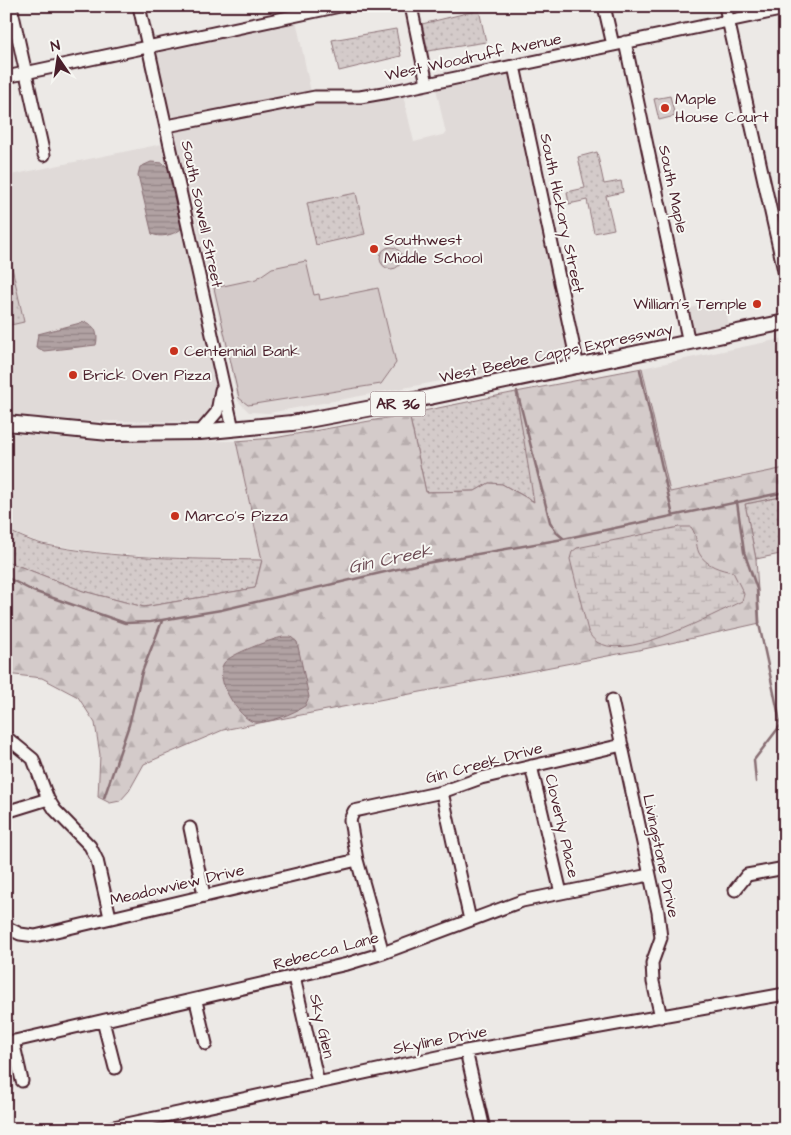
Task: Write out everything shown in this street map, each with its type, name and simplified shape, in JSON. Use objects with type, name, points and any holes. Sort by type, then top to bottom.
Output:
[{"type":"main road","name":"West Beebe Capps Expressway","points":[[6,422],[109,434],[200,432],[292,423],[356,412],[578,367],[785,322]]},
{"type":"street","points":[[11,6],[44,156]]},
{"type":"street","name":"South Sowell Street","points":[[139,6],[167,126],[232,430]]},
{"type":"street","points":[[6,77],[340,6]]},
{"type":"street","points":[[411,6],[427,84]]},
{"type":"street","name":"South Maple","points":[[604,6],[619,43],[689,343]]},
{"type":"street","points":[[725,6],[785,275]]},
{"type":"street","name":"West Woodruff Avenue","points":[[167,126],[315,96],[360,97],[785,9]]},
{"type":"street","name":"South Hickory Street","points":[[514,66],[578,367]]},
{"type":"street","points":[[200,432],[217,412],[222,379]]},
{"type":"street","name":"Livingstone Drive","points":[[612,700],[660,926],[661,938],[652,963],[653,982],[662,1017]]},
{"type":"street","points":[[6,737],[33,759],[48,799],[55,810],[90,846],[97,860],[110,917]]},
{"type":"street","name":"Gin Creek Drive","points":[[357,860],[350,820],[354,811],[442,792],[481,778],[622,745]]},
{"type":"street","name":"Cloverly Place","points":[[531,766],[561,893]]},
{"type":"street","points":[[442,792],[470,920]]},
{"type":"street","points":[[6,812],[48,799]]},
{"type":"street","points":[[190,828],[204,895]]},
{"type":"street","points":[[357,860],[383,954]]},
{"type":"street","name":"Meadowview Drive","points":[[6,927],[20,934],[35,936],[357,860]]},
{"type":"street","points":[[735,890],[747,875],[785,868]]},
{"type":"street","name":"Rebecca Lane","points":[[10,1042],[196,1001],[383,954],[522,901],[649,875]]},
{"type":"street","name":"Sky Glen","points":[[294,977],[318,1082]]},
{"type":"street","name":"Skyline Drive","points":[[104,1129],[466,1051],[785,994]]},
{"type":"street","points":[[196,1001],[206,1044]]},
{"type":"street","points":[[103,1021],[115,1068]]},
{"type":"street","points":[[10,1042],[22,1081]]},
{"type":"street","points":[[466,1051],[484,1129]]},
{"type":"shaded area","name":"Southwest Middle School","points":[[296,20],[313,102],[325,99],[366,102],[403,95],[414,142],[446,134],[436,88],[508,73],[569,357],[269,413],[249,412],[238,401],[175,132],[246,116],[170,121],[155,51]]},
{"type":"shaded area","points":[[167,143],[218,401],[204,421],[199,422],[81,421],[6,414],[6,326],[24,322],[6,240],[6,176]]},
{"type":"shaded area","points":[[151,162],[163,163],[171,171],[182,225],[180,230],[170,235],[159,236],[152,234],[138,175],[140,167]]},
{"type":"shaded area","points":[[724,300],[729,325],[691,333],[686,309]]},
{"type":"shaded area","points":[[84,322],[91,325],[95,330],[97,337],[96,345],[44,351],[36,347],[38,334]]},
{"type":"shaded area","points":[[785,338],[785,468],[670,492],[642,368]]},
{"type":"shaded area","points":[[6,433],[104,442],[236,441],[262,560],[166,558],[89,551],[41,543],[6,530]]},
{"type":"shaded area","points":[[283,637],[291,637],[297,642],[309,697],[305,706],[288,715],[274,720],[254,722],[241,713],[229,697],[222,678],[224,663],[242,651]]},
{"type":"green space","points":[[479,10],[486,42],[428,51],[422,24]]},
{"type":"green space","points":[[396,29],[401,56],[339,71],[332,40]]},
{"type":"green space","name":"Maple House Court","points":[[670,96],[675,116],[659,120],[654,99]]},
{"type":"green space","points":[[597,152],[604,184],[621,181],[623,192],[606,196],[614,229],[594,233],[587,200],[569,204],[567,192],[585,188],[578,157]]},
{"type":"green space","points":[[356,193],[365,234],[316,245],[307,203]]},
{"type":"green space","points":[[6,240],[24,322],[6,326]]},
{"type":"green space","points":[[387,247],[395,247],[402,254],[402,262],[395,269],[387,269],[380,262],[380,254]]},
{"type":"green space","points":[[306,261],[314,295],[319,294],[320,300],[378,288],[396,363],[381,384],[248,405],[239,398],[214,288],[256,279],[272,268]]},
{"type":"green space","points":[[642,368],[670,492],[785,468],[785,496],[745,504],[756,559],[760,623],[644,649],[223,730],[144,764],[129,791],[120,801],[110,803],[98,797],[100,755],[95,723],[78,697],[42,678],[6,674],[6,561],[83,591],[144,607],[255,588],[262,560],[236,441],[274,438],[409,414],[426,492],[475,491],[489,483],[502,484],[534,502],[516,392]]},
{"type":"green space","points":[[516,392],[535,502],[502,484],[489,483],[475,491],[426,492],[409,414]]},
{"type":"green space","points":[[785,496],[785,553],[756,559],[745,504]]},
{"type":"green space","points":[[679,527],[691,527],[695,534],[699,553],[706,561],[719,569],[733,572],[744,594],[742,601],[693,624],[652,640],[615,647],[597,642],[588,631],[570,559],[572,552],[577,548]]},
{"type":"green space","points":[[6,530],[42,544],[96,553],[152,557],[262,560],[255,588],[144,607],[83,591],[6,561]]},
{"type":"waterway","points":[[513,360],[514,365]]},
{"type":"waterway","points":[[640,370],[673,516]]},
{"type":"waterway","points":[[517,391],[550,522],[557,533],[563,538]]},
{"type":"waterway","name":"Gin Creek","points":[[6,577],[33,591],[125,623],[150,622],[221,610],[415,565],[563,539],[785,492]]},
{"type":"waterway","points":[[737,502],[744,552],[757,589],[759,624],[785,744]]},
{"type":"waterway","points":[[104,798],[129,725],[142,672],[162,621]]},
{"type":"waterway","points":[[756,782],[754,760],[780,726]]},
{"type":"place","name":"Maple House Court","points":[[665,108]]},
{"type":"place","name":"Southwest Middle School","points":[[374,249]]},
{"type":"place","name":"William's Temple","points":[[757,304]]},
{"type":"place","name":"Centennial Bank","points":[[174,351]]},
{"type":"place","name":"Brick Oven Pizza","points":[[73,375]]},
{"type":"place","name":"Marco's Pizza","points":[[175,516]]}]
